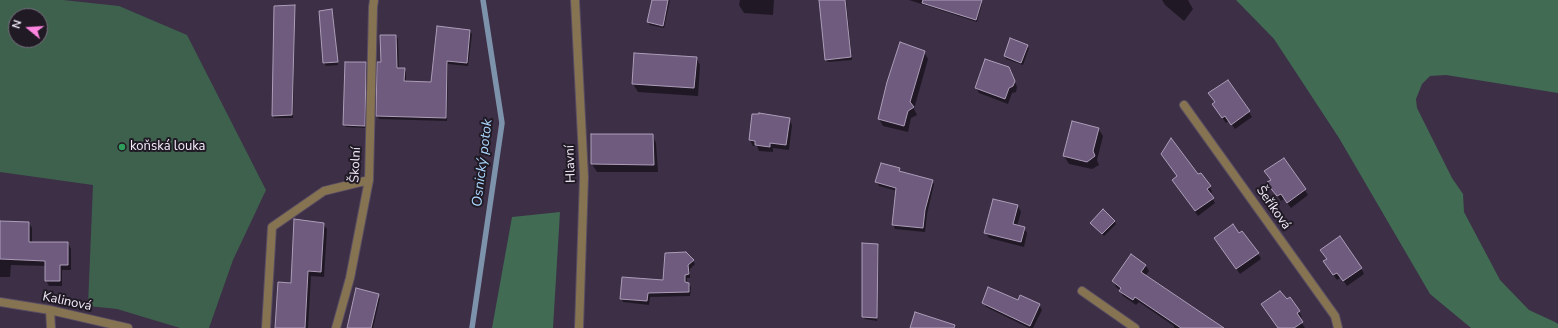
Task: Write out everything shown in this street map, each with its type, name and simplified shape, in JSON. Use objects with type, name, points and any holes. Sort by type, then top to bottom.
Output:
[{"type":"street","name":"Školní","points":[[336,328],[350,278],[369,180],[374,0]]},
{"type":"street","name":"Hlavní","points":[[575,0],[584,177],[579,328]]},
{"type":"street","name":"Šeříková","points":[[1184,105],[1335,316],[1338,328]]},
{"type":"street","points":[[266,328],[272,227],[324,191],[369,180]]},
{"type":"street","points":[[1082,291],[1135,328]]},
{"type":"street","name":"Kalinová","points":[[0,302],[50,310],[128,328]]},
{"type":"street","points":[[50,310],[51,328]]},
{"type":"green space","name":"koňská louka","points":[[0,0],[63,0],[119,6],[187,35],[266,190],[233,260],[209,328],[180,328],[117,309],[88,306],[93,185],[0,172]]},
{"type":"green space","points":[[1236,0],[1558,0],[1558,93],[1446,75],[1430,76],[1422,84],[1416,99],[1417,108],[1452,178],[1463,194],[1464,212],[1500,280],[1529,310],[1555,322],[1558,324],[1558,328],[1471,328],[1430,294],[1339,138],[1274,39]]},
{"type":"green space","points":[[560,212],[553,328],[492,328],[512,217]]},
{"type":"building","points":[[652,0],[668,0],[663,26],[647,22]]},
{"type":"building","points":[[819,0],[845,0],[851,57],[825,60]]},
{"type":"building","points":[[923,0],[982,0],[976,20],[922,3]]},
{"type":"building","points":[[295,5],[292,115],[272,116],[274,6]]},
{"type":"building","points":[[332,9],[338,62],[323,63],[319,11]]},
{"type":"building","points":[[437,26],[470,30],[467,63],[447,61],[446,118],[376,116],[377,62],[381,62],[380,35],[396,35],[397,68],[405,68],[404,81],[431,82]]},
{"type":"building","points":[[1010,38],[1028,45],[1021,63],[1004,56]]},
{"type":"building","points":[[900,42],[925,51],[910,102],[914,107],[908,111],[904,126],[878,119],[887,82]]},
{"type":"building","points":[[634,53],[697,57],[694,88],[632,84]]},
{"type":"building","points":[[985,59],[1009,67],[1015,81],[1013,86],[1009,88],[1005,99],[975,88]]},
{"type":"building","points":[[345,62],[366,62],[365,126],[343,125]]},
{"type":"building","points":[[1228,80],[1250,111],[1231,125],[1225,116],[1222,118],[1212,104],[1215,102],[1208,93]]},
{"type":"building","points":[[759,113],[790,118],[786,145],[770,143],[770,147],[755,145],[755,141],[749,140],[752,114]]},
{"type":"building","points":[[1072,121],[1099,128],[1093,151],[1095,156],[1087,162],[1063,156]]},
{"type":"building","points":[[591,134],[653,134],[654,165],[591,164]]},
{"type":"building","points":[[1171,138],[1198,174],[1201,173],[1211,186],[1207,189],[1214,198],[1195,211],[1172,180],[1177,176],[1161,154]]},
{"type":"building","points":[[1284,158],[1306,189],[1287,203],[1281,194],[1277,196],[1272,190],[1267,182],[1271,180],[1264,171]]},
{"type":"building","points":[[881,163],[900,168],[899,171],[933,180],[925,210],[923,228],[892,225],[896,188],[875,182]]},
{"type":"building","points":[[993,199],[1018,205],[1013,224],[1025,227],[1021,242],[984,233]]},
{"type":"building","points":[[1103,209],[1115,221],[1102,234],[1090,223]]},
{"type":"building","points":[[294,219],[324,223],[321,272],[308,271],[305,328],[275,328],[278,282],[291,283]]},
{"type":"building","points":[[0,221],[29,222],[29,242],[68,242],[68,265],[60,265],[60,281],[45,281],[45,261],[0,259]]},
{"type":"building","points":[[1233,224],[1239,233],[1242,231],[1259,253],[1236,269],[1214,238]]},
{"type":"building","points":[[1340,236],[1362,268],[1343,281],[1337,273],[1333,275],[1323,261],[1327,259],[1320,250]]},
{"type":"building","points":[[862,243],[878,244],[877,318],[862,317]]},
{"type":"building","points":[[686,252],[694,260],[688,265],[689,274],[685,275],[685,282],[689,283],[689,292],[648,293],[647,301],[620,299],[622,277],[663,280],[665,253]]},
{"type":"building","points":[[1131,254],[1146,265],[1141,272],[1224,328],[1181,328],[1135,297],[1133,300],[1119,291],[1121,288],[1112,281]]},
{"type":"building","points":[[988,287],[1018,300],[1020,295],[1040,304],[1030,326],[982,303]]},
{"type":"building","points":[[356,288],[379,294],[371,328],[347,328]]},
{"type":"building","points":[[1280,291],[1287,299],[1290,297],[1300,311],[1297,313],[1303,322],[1294,328],[1278,328],[1261,304]]},
{"type":"building","points":[[915,312],[955,325],[954,328],[910,328]]},
{"type":"waterway","name":"Osnický potok","points":[[472,328],[502,123],[483,0]]},
{"type":"place","name":"koňská louka","points":[[122,147]]}]
